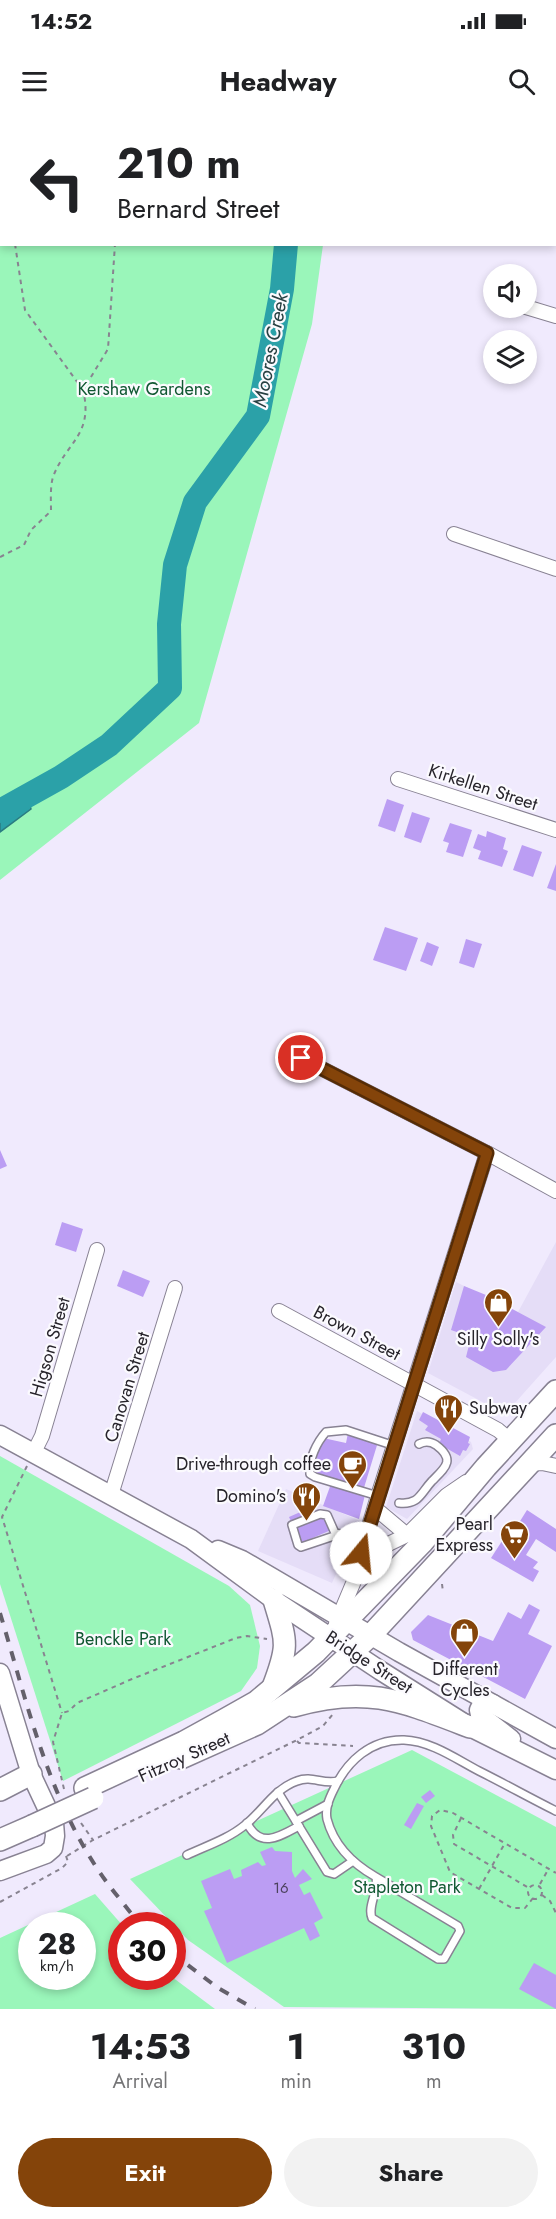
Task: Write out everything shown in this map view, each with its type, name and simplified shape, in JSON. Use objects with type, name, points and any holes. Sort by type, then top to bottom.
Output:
[{"type":"main road","name":"Fitzroy Street","points":[[0,1840],[29,1820],[81,1791],[184,1742],[256,1702],[332,1637],[344,1618],[422,1543],[486,1467],[556,1391]]},
{"type":"main road","name":"Fitzroy Street","points":[[81,1791],[257,1724],[318,1684],[371,1635],[556,1435]]},
{"type":"main road","points":[[273,1687],[286,1645],[274,1600]]},
{"type":"main road","points":[[281,1710],[338,1696],[378,1697],[410,1704],[470,1726]]},
{"type":"main road","points":[[0,1790],[31,1774]]},
{"type":"main road","name":"Fitzroy Street","points":[[0,1826],[29,1820]]},
{"type":"street","points":[[537,310],[556,316]]},
{"type":"street","points":[[454,534],[556,568]]},
{"type":"street","name":"Kirkellen Street","points":[[398,778],[556,830]]},
{"type":"street","points":[[301,1058],[556,1191]]},
{"type":"street","points":[[344,1618],[362,1562],[361,1553],[376,1502],[487,1153]]},
{"type":"street","name":"Higson Street","points":[[34,1452],[42,1436],[97,1250]]},
{"type":"street","name":"Canovan Street","points":[[111,1495],[175,1288]]},
{"type":"street","name":"Brown Street","points":[[279,1311],[498,1430],[511,1441]]},
{"type":"street","name":"Bridge Street","points":[[0,1435],[191,1539],[242,1560],[556,1739]]},
{"type":"street","points":[[529,1464],[556,1466]]},
{"type":"street","points":[[362,1562],[378,1549],[407,1535],[447,1495],[486,1467]]},
{"type":"street","points":[[376,1502],[407,1535]]},
{"type":"street","name":"Bridge Street","points":[[191,1539],[274,1600],[381,1671],[470,1726],[550,1767]]},
{"type":"street","points":[[0,1672],[31,1774],[54,1823],[56,1836],[53,1848],[46,1854],[0,1871]]},
{"type":"street","points":[[493,1704],[480,1706],[480,1714],[550,1767]]},
{"type":"lane","points":[[376,1502],[310,1474],[309,1469],[316,1446],[326,1432],[346,1430],[395,1446]]},
{"type":"lane","points":[[399,1503],[408,1504],[416,1500],[446,1465],[445,1453],[434,1443],[425,1441],[419,1444]]},
{"type":"lane","points":[[324,1514],[329,1518],[335,1533],[340,1534],[301,1547],[298,1545],[292,1525],[324,1514]]},
{"type":"lane","points":[[376,1877],[377,1890],[370,1913],[372,1918],[438,1959],[444,1959],[460,1928],[353,1862],[339,1845],[327,1820],[328,1803],[338,1781],[352,1761],[363,1752],[391,1741],[412,1741],[434,1747],[556,1811]]},
{"type":"lane","points":[[187,1855],[229,1835],[247,1823],[286,1786],[306,1778],[330,1783],[338,1781]]},
{"type":"lane","points":[[279,1792],[330,1874],[334,1874],[353,1862]]},
{"type":"lane","points":[[247,1823],[256,1837],[285,1834],[328,1803]]},
{"type":"path","points":[[0,557],[24,545],[31,530],[51,511],[53,478],[85,423],[83,390],[25,310],[15,246]]},
{"type":"path","points":[[83,390],[108,349],[115,246]]},
{"type":"path","points":[[3,1517],[34,1452]]},
{"type":"path","points":[[0,1512],[62,1713],[53,1742],[81,1791]]},
{"type":"path","points":[[62,1713],[69,1711],[77,1703],[132,1679],[236,1638],[248,1635],[271,1640]]},
{"type":"path","points":[[0,1902],[62,1868],[68,1862],[66,1856],[93,1840],[297,1740],[323,1726],[332,1718],[334,1712]]},
{"type":"path","points":[[297,1740],[299,1743],[358,1747],[363,1752]]},
{"type":"path","points":[[533,1898],[525,1908],[512,1908],[447,1869],[431,1827],[432,1816],[441,1810],[446,1810],[556,1873]]},
{"type":"path","points":[[77,1818],[93,1840]]},
{"type":"path","points":[[462,1818],[453,1835],[454,1844],[529,1888]]},
{"type":"path","points":[[479,1889],[505,1843]]},
{"type":"path","points":[[539,1885],[549,1868]]},
{"type":"path","points":[[529,1888],[532,1885],[539,1885]]},
{"type":"path","points":[[539,1885],[542,1888],[542,1895]]},
{"type":"path","points":[[529,1888],[528,1893],[533,1898],[539,1898],[542,1895]]},
{"type":"path","points":[[542,1895],[550,1901],[556,1913]]},
{"type":"shaded area","points":[[556,1242],[556,1357],[505,1414],[428,1373],[456,1282],[518,1312]]},
{"type":"shaded area","points":[[417,1411],[471,1442],[473,1449],[407,1519],[386,1507]]},
{"type":"shaded area","points":[[286,1489],[360,1521],[332,1583],[258,1551]]},
{"type":"green space","name":"Kershaw Gardens","points":[[0,246],[323,246],[312,324],[199,723],[0,880]]},
{"type":"green space","name":"Benckle Park","points":[[0,1456],[229,1586],[250,1605],[260,1646],[257,1668],[241,1691],[63,1781],[0,1584]]},
{"type":"green space","name":"Stapleton Park","points":[[412,1750],[556,1827],[556,2009],[284,2007],[188,1940],[186,1938],[186,1912],[161,1912],[130,1879]]},
{"type":"green space","points":[[95,1894],[111,1912],[108,1912],[108,1990],[186,1990],[186,1987],[215,2009],[0,2009],[0,1938],[18,1930],[18,1990],[96,1990],[96,1912],[56,1912]]},
{"type":"water","points":[[25,789],[31,809],[0,832],[0,802]]},
{"type":"building","points":[[387,799],[404,805],[395,832],[378,826]]},
{"type":"building","points":[[412,812],[430,818],[421,843],[404,837]]},
{"type":"building","points":[[450,823],[472,830],[463,857],[446,852],[449,843],[443,841]]},
{"type":"building","points":[[487,831],[506,838],[503,849],[508,851],[502,867],[478,859],[481,851],[473,848],[478,834],[486,837]]},
{"type":"building","points":[[522,845],[542,852],[533,877],[513,870]]},
{"type":"building","points":[[556,864],[556,891],[547,888]]},
{"type":"building","points":[[385,927],[418,938],[406,971],[373,960]]},
{"type":"building","points":[[466,939],[482,944],[474,968],[459,963]]},
{"type":"building","points":[[427,942],[439,947],[432,966],[420,961]]},
{"type":"building","points":[[0,1150],[7,1166],[0,1169]]},
{"type":"building","points":[[62,1222],[83,1229],[76,1252],[55,1245]]},
{"type":"building","points":[[123,1270],[150,1281],[143,1297],[117,1286]]},
{"type":"building","name":"Silly Solly's","points":[[464,1286],[546,1327],[506,1370],[493,1372],[466,1357],[471,1337],[451,1330]]},
{"type":"building","name":"Subway","points":[[423,1412],[470,1437],[468,1443],[470,1444],[466,1451],[463,1450],[460,1456],[439,1444],[441,1439],[425,1430],[428,1426],[419,1420]]},
{"type":"building","points":[[348,1433],[378,1442],[363,1491],[366,1491],[359,1519],[323,1506],[332,1481],[317,1476],[314,1466],[323,1438],[346,1443]]},
{"type":"building","points":[[314,1506],[319,1518],[325,1515],[331,1530],[301,1543],[289,1517]]},
{"type":"building","points":[[527,1510],[556,1529],[556,1552],[536,1539],[526,1555],[538,1562],[533,1568],[539,1571],[533,1582],[491,1558],[502,1541],[517,1550],[528,1533],[517,1526]]},
{"type":"building","points":[[529,1604],[540,1610],[528,1634],[552,1646],[525,1699],[413,1640],[411,1632],[428,1615],[493,1641],[508,1612],[521,1619]]},
{"type":"building","points":[[430,1790],[435,1796],[426,1803],[421,1797]]},
{"type":"building","points":[[417,1803],[424,1806],[411,1829],[404,1825]]},
{"type":"building","points":[[272,1847],[275,1851],[292,1852],[292,1871],[295,1878],[303,1869],[312,1879],[299,1885],[304,1895],[310,1892],[323,1918],[314,1923],[320,1936],[310,1941],[304,1928],[227,1963],[204,1911],[212,1908],[201,1881],[230,1869],[234,1879],[242,1876],[241,1870],[258,1862],[262,1866],[266,1865],[260,1852]]},
{"type":"building","points":[[534,1963],[556,1975],[556,2009],[519,1989]]},
{"type":"waterway","name":"Moores Creek","points":[[0,811],[61,777],[109,745],[170,688],[169,624],[175,565],[195,502],[258,416],[282,289],[286,246]]},
{"type":"railway","points":[[0,1613],[33,1725],[60,1798],[76,1833],[96,1867],[130,1912]]},
{"type":"railway","points":[[186,1964],[218,1988],[255,2009]]},
{"type":"place","name":"Silly Solly's","points":[[498,1328]]},
{"type":"place","name":"Subway","points":[[448,1434]]},
{"type":"place","name":"Drive-through coffee","points":[[352,1490]]},
{"type":"place","name":"Domino's","points":[[307,1522]]},
{"type":"place","name":"Pearl Express","points":[[514,1560]]},
{"type":"place","name":"Different Cycles","points":[[465,1658]]},
{"type":"route","points":[[301,1058],[487,1153],[361,1553]]}]
